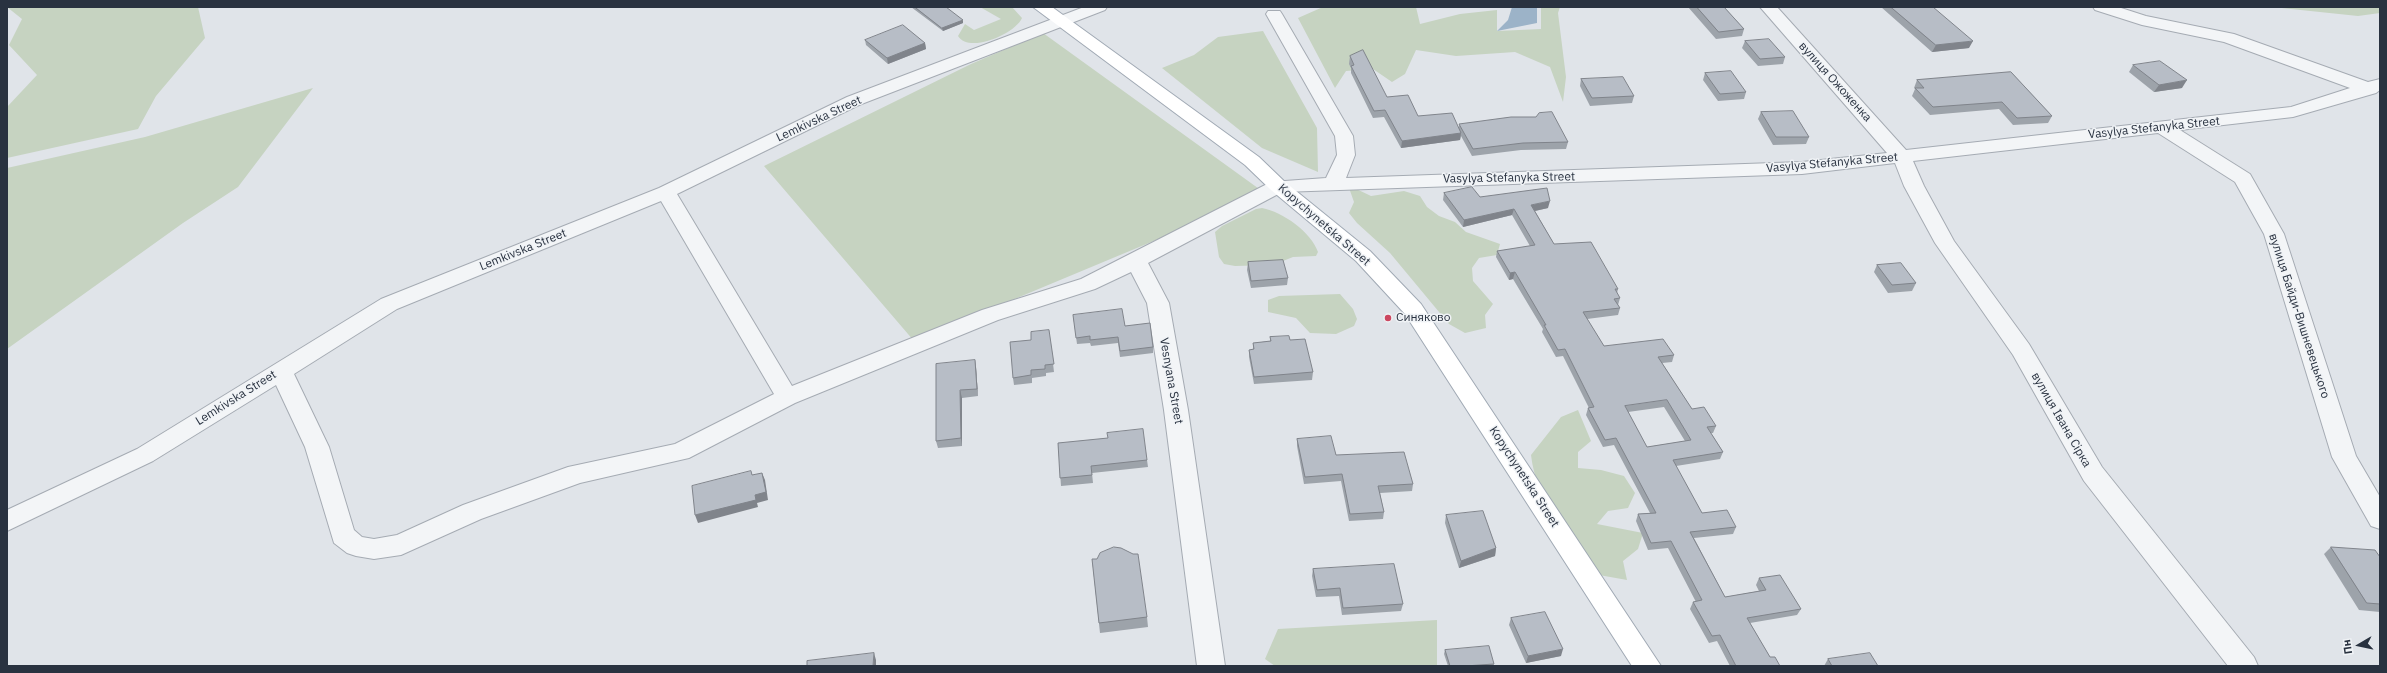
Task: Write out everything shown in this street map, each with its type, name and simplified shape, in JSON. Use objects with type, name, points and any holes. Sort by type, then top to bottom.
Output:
[{"type":"main road","name":"Kopychynetska Street","points":[[1041,7],[1252,161],[1278,186],[1363,256],[1413,309],[1647,666]]},
{"type":"street","name":"Lemkivska Street","points":[[7,521],[145,455],[389,304],[666,192],[854,101],[1099,7]]},
{"type":"street","name":"вулиця Ожоженка","points":[[1768,7],[1902,158]]},
{"type":"street","points":[[2100,7],[2142,20],[2228,38],[2375,86]]},
{"type":"street","points":[[1274,14],[1344,136],[1346,155],[1333,185]]},
{"type":"street","name":"Vasylya Stefanyka Street","points":[[1278,186],[1333,185],[1476,177],[1558,177],[1802,168],[1902,158],[2293,112],[2375,86]]},
{"type":"street","name":"вулиця Байди-Вишневецького","points":[[2163,128],[2243,178],[2274,234],[2344,457],[2380,519]]},
{"type":"street","name":"вулиця Івана Сірка","points":[[1902,158],[1914,186],[1945,243],[2021,350],[2093,474],[2244,666]]},
{"type":"street","points":[[281,371],[317,447],[343,536],[356,546],[374,549],[401,545],[472,512],[578,474],[681,452],[787,397],[990,315],[1088,284],[1136,261],[1278,186]]},
{"type":"street","points":[[666,192],[787,397]]},
{"type":"street","name":"Vesnyana Street","points":[[1136,261],[1158,303],[1176,410],[1211,666]]},
{"type":"green space","points":[[7,7],[198,7],[205,38],[156,96],[138,129],[7,158],[7,107],[37,75],[9,45],[22,19]]},
{"type":"green space","points":[[980,7],[1012,7],[1022,18],[1011,30],[992,40],[972,43],[964,41],[958,36],[965,24],[974,30],[1001,19]]},
{"type":"green space","points":[[1323,7],[1416,7],[1420,24],[1460,14],[1497,10],[1497,31],[1541,29],[1541,7],[1560,7],[1558,13],[1566,77],[1563,102],[1550,67],[1515,52],[1456,56],[1416,50],[1405,74],[1392,82],[1373,69],[1346,71],[1335,88],[1298,18]]},
{"type":"green space","points":[[2272,7],[2380,7],[2380,13],[2358,16]]},
{"type":"green space","points":[[1263,31],[1317,128],[1318,172],[1262,148],[1162,68],[1194,55],[1218,37]]},
{"type":"green space","points":[[1043,33],[1262,191],[1180,230],[914,341],[764,166],[971,64]]},
{"type":"green space","points":[[313,88],[238,187],[183,223],[7,349],[7,168],[145,137]]},
{"type":"green space","points":[[1348,185],[1371,196],[1404,191],[1420,196],[1427,207],[1439,216],[1455,222],[1466,232],[1500,244],[1497,255],[1479,258],[1472,268],[1473,281],[1493,304],[1485,315],[1486,328],[1465,333],[1449,324],[1390,253],[1357,223],[1349,213],[1354,202]]},
{"type":"green space","points":[[1262,208],[1287,218],[1303,230],[1318,252],[1316,256],[1293,257],[1273,265],[1235,266],[1224,264],[1219,257],[1215,232],[1222,226],[1256,209]]},
{"type":"green space","points":[[1340,294],[1353,309],[1357,319],[1354,326],[1336,334],[1310,333],[1296,318],[1268,312],[1268,300],[1279,296]]},
{"type":"green space","points":[[1578,410],[1591,441],[1578,452],[1578,468],[1601,470],[1624,476],[1635,493],[1628,508],[1608,511],[1597,524],[1643,533],[1638,549],[1623,561],[1627,580],[1599,575],[1566,534],[1556,519],[1547,504],[1534,472],[1531,455],[1561,417]]},
{"type":"green space","points":[[1437,620],[1437,666],[1275,666],[1265,659],[1278,629]]},
{"type":"water","points":[[1512,7],[1537,7],[1537,23],[1497,31],[1508,20]]},
{"type":"building","points":[[915,7],[946,7],[963,20],[942,28]]},
{"type":"building","points":[[1697,7],[1724,7],[1744,29],[1719,32]]},
{"type":"building","points":[[1891,7],[1933,7],[1973,41],[1936,45]]},
{"type":"building","points":[[903,25],[925,43],[887,58],[865,40]]},
{"type":"building","points":[[1769,39],[1785,57],[1760,59],[1745,41]]},
{"type":"building","points":[[1363,50],[1387,97],[1408,95],[1418,116],[1452,113],[1461,133],[1402,141],[1385,110],[1374,111],[1351,66],[1354,65],[1350,56]]},
{"type":"building","points":[[2160,61],[2187,80],[2159,85],[2133,65]]},
{"type":"building","points":[[1731,71],[1746,92],[1720,94],[1705,73]]},
{"type":"building","points":[[2011,72],[2052,116],[2017,118],[2002,102],[1933,107],[1915,88],[1924,88],[1917,80]]},
{"type":"building","points":[[1623,77],[1634,96],[1592,98],[1581,79]]},
{"type":"building","points":[[1793,111],[1809,137],[1776,137],[1761,112]]},
{"type":"building","points":[[1552,112],[1568,142],[1523,143],[1473,149],[1459,124],[1511,117],[1536,117],[1539,113]]},
{"type":"building","points":[[1472,187],[1480,197],[1547,188],[1550,201],[1531,205],[1554,244],[1591,242],[1618,289],[1615,289],[1620,298],[1614,299],[1620,308],[1583,312],[1604,346],[1663,339],[1674,355],[1658,357],[1692,409],[1704,407],[1716,426],[1707,427],[1723,452],[1673,460],[1702,513],[1727,510],[1736,527],[1690,532],[1725,597],[1766,590],[1759,578],[1780,575],[1801,609],[1747,618],[1770,657],[1775,657],[1780,666],[1736,666],[1720,635],[1712,636],[1693,602],[1702,600],[1671,541],[1651,543],[1638,514],[1656,513],[1616,438],[1605,440],[1588,408],[1594,407],[1565,349],[1558,350],[1544,325],[1546,325],[1515,272],[1510,273],[1497,251],[1535,245],[1514,209],[1464,220],[1444,193]],"holes":[[[1667,400],[1691,440],[1647,447],[1625,406]]]},
{"type":"building","points":[[1283,260],[1288,278],[1251,281],[1248,262]]},
{"type":"building","points":[[1901,263],[1916,283],[1892,285],[1877,265]]},
{"type":"building","points":[[1122,309],[1125,326],[1150,323],[1153,347],[1120,351],[1118,337],[1090,340],[1090,336],[1076,338],[1073,315]]},
{"type":"building","points":[[1049,330],[1054,364],[1045,365],[1045,369],[1031,370],[1031,375],[1013,378],[1010,342],[1031,340],[1031,332]]},
{"type":"building","points":[[1289,336],[1290,340],[1305,339],[1313,372],[1254,377],[1249,350],[1254,349],[1253,343],[1271,341],[1270,337]]},
{"type":"building","points":[[975,360],[977,389],[960,390],[961,438],[936,441],[936,364]]},
{"type":"building","points":[[1143,429],[1147,460],[1091,466],[1092,475],[1060,478],[1058,443],[1108,438],[1107,433]]},
{"type":"building","points":[[1331,436],[1336,455],[1404,452],[1413,484],[1378,486],[1384,512],[1350,514],[1342,474],[1305,477],[1297,439]]},
{"type":"building","points":[[751,471],[752,475],[762,473],[766,492],[755,495],[756,500],[695,515],[692,486]]},
{"type":"building","points":[[1483,511],[1496,548],[1461,561],[1446,515]]},
{"type":"building","points":[[1114,547],[1121,548],[1133,554],[1138,554],[1147,617],[1099,623],[1092,559],[1097,559],[1100,553]]},
{"type":"building","points":[[2331,547],[2375,550],[2380,557],[2380,604],[2367,603]]},
{"type":"building","points":[[1394,564],[1403,604],[1343,608],[1340,588],[1317,590],[1313,569]]},
{"type":"building","points":[[1545,612],[1563,649],[1528,656],[1511,618]]},
{"type":"building","points":[[1489,646],[1494,664],[1450,666],[1445,650]]},
{"type":"building","points":[[874,653],[873,666],[807,666],[807,661]]},
{"type":"building","points":[[1870,653],[1878,666],[1832,666],[1828,659]]},
{"type":"place","name":"Синяково","points":[[1388,318]]}]
